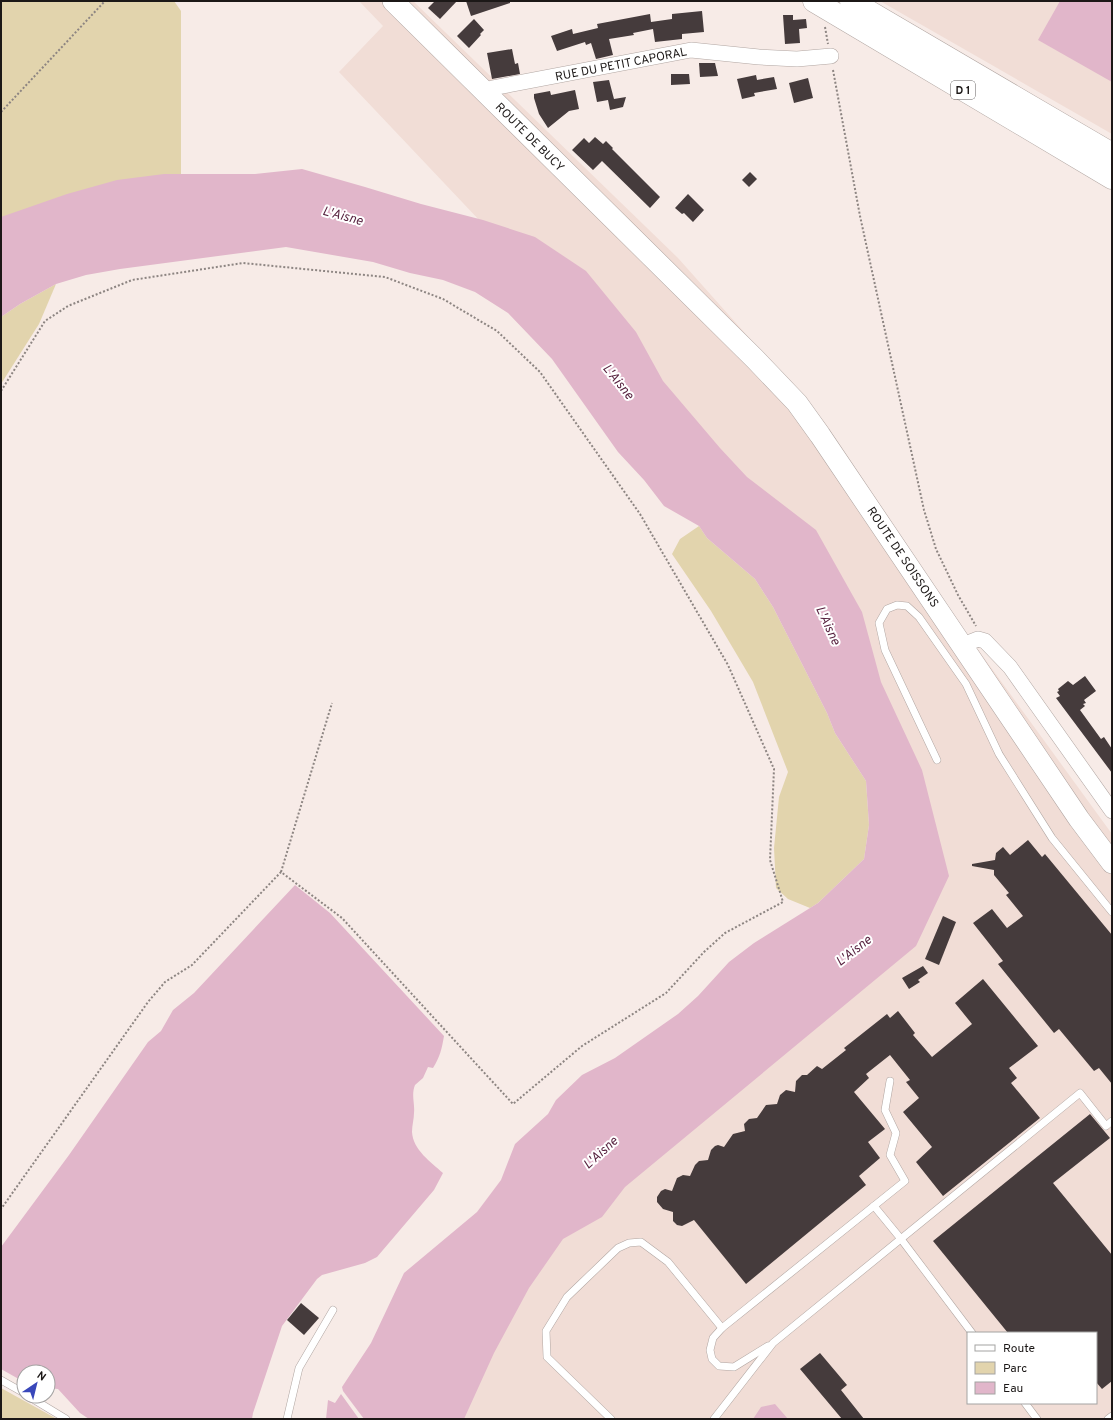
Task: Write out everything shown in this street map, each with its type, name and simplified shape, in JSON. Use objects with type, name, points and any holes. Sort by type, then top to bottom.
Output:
[{"type":"main road","name":"ROUTE DE BUCY","points":[[393,1],[668,273]]},
{"type":"main road","name":"D 1","points":[[814,1],[1112,178]]},
{"type":"main road","name":"D 1","points":[[850,1],[1112,154]]},
{"type":"main road","name":"ROUTE DE SOISSONS","points":[[668,273],[765,369],[797,403],[963,645],[1079,819],[1112,863]]},
{"type":"street","name":"RUE DU PETIT CAPORAL","points":[[486,94],[492,88],[691,50],[759,57],[797,59],[831,56]]},
{"type":"street","points":[[963,645],[978,639],[984,641],[1010,667],[1112,811]]},
{"type":"lane","points":[[937,760],[885,650],[879,623],[887,609],[897,605],[907,606],[919,617],[966,684],[1000,754],[1052,838],[1112,912]]},
{"type":"lane","points":[[890,1081],[885,1110],[896,1133],[890,1155],[905,1181],[722,1328],[713,1338],[710,1350],[712,1359],[718,1366],[734,1367],[773,1343],[1080,1093],[1106,1126],[1112,1121]]},
{"type":"lane","points":[[874,1206],[901,1239],[971,1332]]},
{"type":"lane","points":[[611,1419],[547,1357],[546,1331],[567,1297],[618,1248],[629,1242],[641,1242],[668,1262],[722,1328]]},
{"type":"lane","points":[[287,1419],[299,1368],[333,1310]]},
{"type":"lane","points":[[714,1419],[773,1343]]},
{"type":"lane","points":[[1,1380],[16,1389]]},
{"type":"lane","points":[[41,1404],[66,1419]]},
{"type":"lane","points":[[1026,1404],[1037,1419]]},
{"type":"lane","points":[[1108,1419],[1112,1416]]},
{"type":"path","points":[[1,112],[105,1]]},
{"type":"path","points":[[824,26],[831,56],[860,216],[924,510],[936,549],[958,596],[984,641]]},
{"type":"path","points":[[1,391],[45,321],[68,306],[132,280],[242,263],[385,277],[443,299],[497,331],[540,372],[640,514],[728,665],[774,769],[770,860],[783,902],[725,933],[704,952],[666,993],[582,1046],[513,1104],[342,918],[280,872]]},
{"type":"path","points":[[1,1209],[148,1002],[164,982],[192,965],[280,872],[332,703]]},
{"type":"shaded area","points":[[359,1],[413,1],[678,258],[825,423],[971,640],[1112,834],[1112,1419],[410,1419],[520,1247],[899,885],[811,566],[339,72],[383,26]]},
{"type":"shaded area","points":[[880,1],[1112,1],[1112,134]]},
{"type":"green space","points":[[1,1],[174,1],[181,11],[181,193],[1,261]]},
{"type":"green space","points":[[56,284],[39,324],[1,384],[1,317],[20,304]]},
{"type":"green space","points":[[699,526],[707,538],[755,579],[773,607],[827,713],[835,733],[866,781],[869,825],[864,859],[818,903],[810,908],[788,899],[776,888],[774,848],[779,797],[788,772],[753,682],[711,611],[672,554],[680,539]]},
{"type":"green space","points":[[1,1388],[16,1396],[16,1404],[30,1404],[57,1419],[1,1419]]},
{"type":"water","points":[[1060,1],[1112,1],[1112,82],[1038,40]]},
{"type":"water","name":"L'Aisne","points":[[302,169],[421,204],[483,220],[535,237],[586,271],[636,332],[663,381],[720,448],[747,477],[816,530],[862,612],[881,682],[922,770],[949,876],[916,946],[625,1187],[602,1217],[563,1239],[529,1288],[494,1353],[464,1419],[364,1419],[343,1391],[342,1387],[371,1343],[404,1273],[477,1212],[501,1180],[515,1144],[548,1114],[556,1100],[582,1075],[615,1058],[678,1014],[698,996],[729,962],[754,943],[818,903],[864,859],[869,825],[866,781],[835,733],[827,713],[773,607],[755,579],[707,538],[699,526],[664,506],[644,480],[618,452],[552,359],[508,313],[475,292],[443,280],[410,273],[373,262],[286,247],[120,269],[86,275],[56,284],[20,304],[1,317],[1,217],[67,194],[117,180],[164,174],[255,174]]},
{"type":"water","points":[[295,885],[330,913],[444,1036],[440,1052],[433,1068],[428,1067],[423,1078],[415,1085],[413,1092],[414,1115],[412,1132],[413,1138],[419,1150],[443,1173],[434,1190],[377,1257],[365,1263],[322,1275],[317,1279],[282,1326],[252,1419],[89,1419],[80,1413],[58,1389],[56,1389],[56,1364],[16,1364],[16,1377],[1,1369],[1,1247],[69,1155],[148,1042],[161,1031],[173,1010],[194,993]]},
{"type":"water","points":[[341,1394],[359,1419],[326,1419],[328,1400],[335,1403]]},
{"type":"water","points":[[775,1404],[788,1419],[753,1419],[761,1407]]},
{"type":"building","points":[[435,1],[457,1],[440,19],[428,8]]},
{"type":"building","points":[[466,1],[510,1],[510,3],[471,16]]},
{"type":"building","points":[[702,11],[704,32],[682,34],[682,39],[655,42],[653,29],[633,33],[634,35],[609,39],[613,55],[596,59],[591,43],[586,45],[585,42],[557,51],[551,36],[572,29],[573,34],[598,28],[597,24],[650,14],[651,22],[672,19],[672,14]]},
{"type":"building","points":[[783,15],[793,15],[793,20],[806,19],[807,28],[799,29],[800,43],[785,44]]},
{"type":"building","points":[[474,19],[484,30],[469,48],[457,36]]},
{"type":"building","points":[[512,49],[515,64],[518,63],[520,74],[492,79],[487,53]]},
{"type":"building","points":[[699,63],[715,63],[718,76],[700,77]]},
{"type":"building","points":[[671,74],[689,74],[690,84],[671,85]]},
{"type":"building","points":[[756,75],[757,80],[774,77],[777,89],[754,93],[755,96],[742,99],[737,79]]},
{"type":"building","points":[[808,78],[813,98],[794,103],[789,83]]},
{"type":"building","points":[[609,80],[614,99],[626,97],[623,107],[610,110],[608,100],[597,102],[593,82]]},
{"type":"building","points":[[575,90],[579,109],[569,111],[548,128],[539,114],[534,94],[550,91],[551,95]]},
{"type":"building","points":[[595,137],[603,144],[606,141],[613,148],[612,149],[660,197],[650,208],[602,161],[593,170],[572,150],[584,138],[589,143]]},
{"type":"building","points":[[750,172],[757,179],[749,187],[742,180]]},
{"type":"building","points":[[688,194],[704,210],[693,222],[684,213],[682,214],[675,208]]},
{"type":"building","points":[[1085,676],[1096,691],[1084,700],[1086,703],[1083,704],[1085,706],[1080,710],[1101,739],[1104,737],[1112,749],[1112,773],[1056,698],[1060,696],[1057,692],[1059,691],[1058,689],[1068,681],[1073,685]]},
{"type":"building","points":[[1028,840],[1042,857],[1045,854],[1112,935],[1112,1084],[1099,1068],[1094,1071],[1059,1029],[1054,1033],[998,964],[1003,961],[973,923],[992,909],[1007,928],[1023,916],[1006,895],[1009,893],[994,875],[994,870],[972,866],[972,864],[995,860],[996,853],[1003,847],[1010,855]]},
{"type":"building","points":[[943,916],[956,922],[939,965],[925,959]]},
{"type":"building","points":[[923,966],[928,973],[918,980],[920,982],[909,989],[902,978]]},
{"type":"building","points":[[983,979],[1038,1046],[1009,1068],[1017,1078],[1011,1083],[1040,1118],[943,1196],[916,1162],[932,1147],[903,1112],[919,1098],[906,1082],[910,1080],[890,1055],[866,1074],[869,1078],[854,1092],[885,1129],[868,1142],[880,1158],[859,1176],[866,1185],[746,1284],[694,1220],[682,1226],[677,1225],[673,1221],[673,1212],[663,1209],[657,1202],[657,1197],[661,1191],[665,1189],[672,1191],[677,1178],[683,1175],[690,1176],[695,1165],[699,1161],[708,1160],[711,1150],[715,1146],[718,1145],[724,1147],[733,1134],[745,1131],[744,1124],[749,1119],[757,1118],[766,1105],[777,1104],[780,1095],[786,1090],[795,1092],[796,1081],[802,1075],[807,1075],[817,1066],[822,1069],[846,1050],[844,1048],[887,1014],[890,1018],[898,1011],[915,1033],[913,1035],[932,1057],[972,1024],[955,1003]]},
{"type":"building","points":[[1090,1114],[1110,1138],[1053,1183],[1112,1255],[1112,1381],[1102,1389],[1097,1383],[1097,1332],[1007,1332],[933,1241]]},
{"type":"building","points":[[301,1303],[319,1318],[304,1335],[287,1320]]},
{"type":"building","points":[[820,1353],[847,1385],[841,1390],[864,1419],[842,1419],[800,1369]]}]
